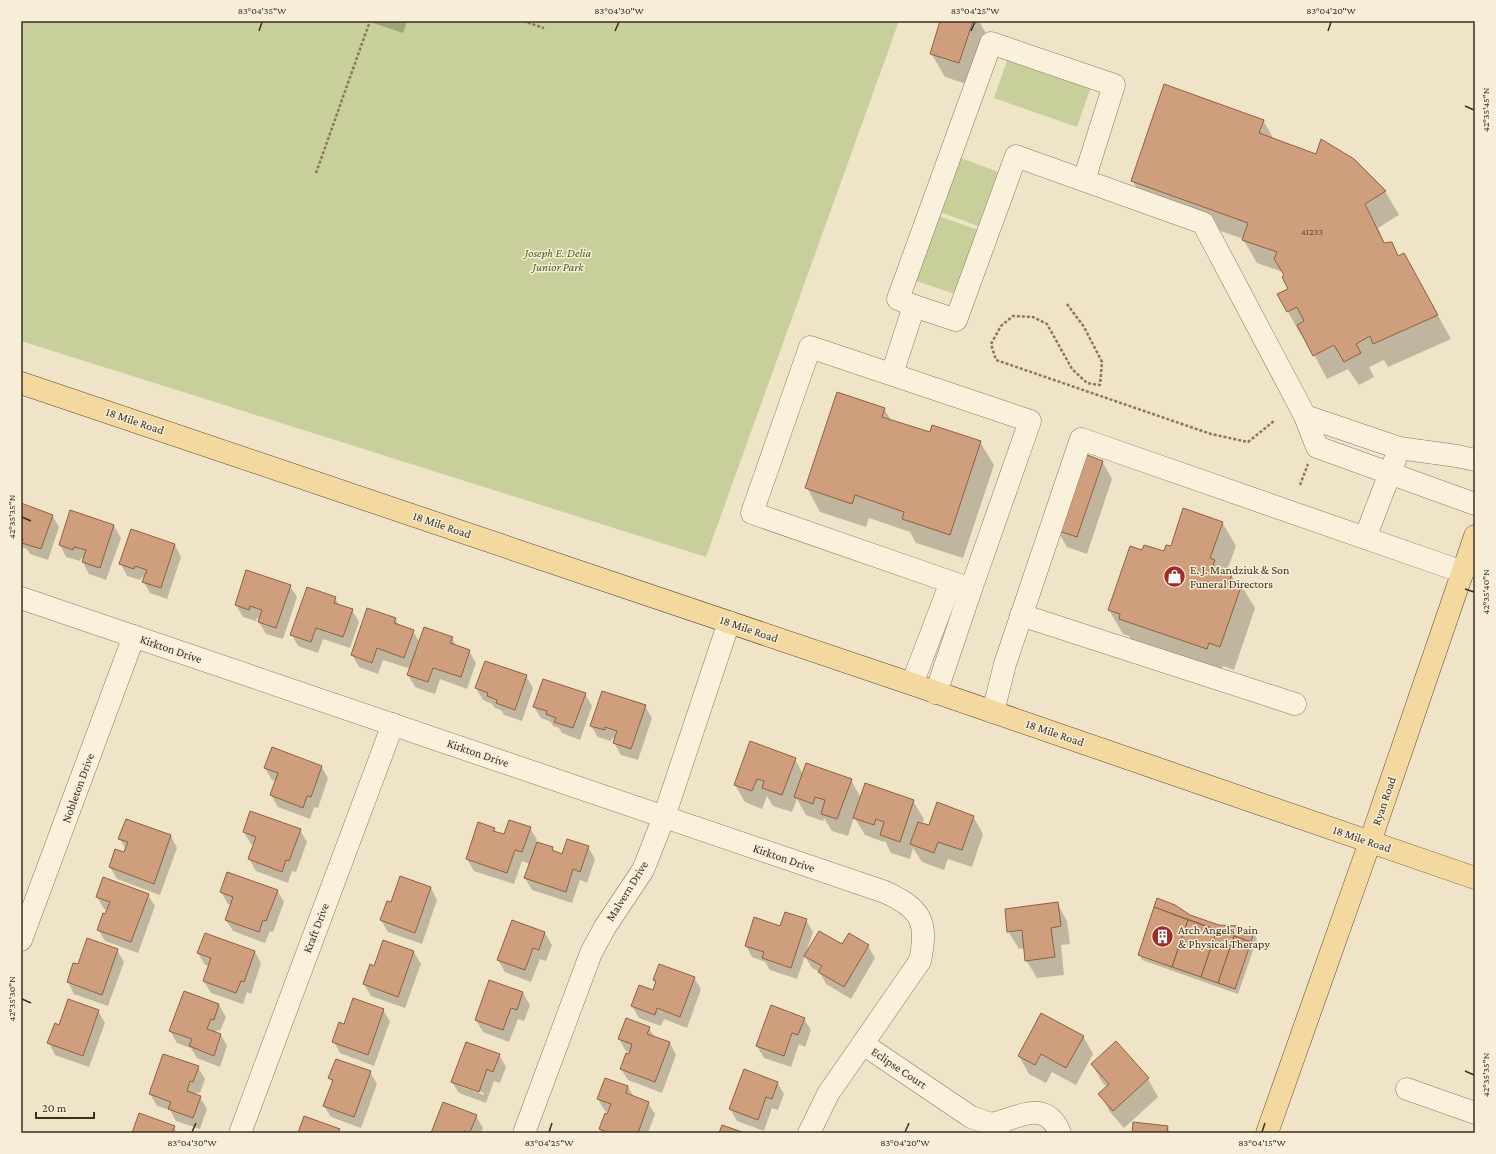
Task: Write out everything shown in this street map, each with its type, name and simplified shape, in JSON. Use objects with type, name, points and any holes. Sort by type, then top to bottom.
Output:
[{"type":"main road","name":"18 Mile Road","points":[[21,383],[936,692],[1475,878]]},
{"type":"main road","name":"Ryan Road","points":[[1267,1133],[1370,842],[1475,536]]},
{"type":"street","points":[[1084,180],[1114,85],[991,43],[898,299],[956,320],[1016,156],[1084,180],[1203,223],[1305,416],[1317,448],[1475,504]]},
{"type":"street","points":[[892,374],[914,306]]},
{"type":"street","points":[[936,692],[1030,421],[810,347],[752,513],[971,589]]},
{"type":"street","points":[[1305,416],[1399,448],[1475,460]]},
{"type":"street","points":[[993,712],[1005,664],[1081,439],[1463,572]]},
{"type":"street","points":[[1365,538],[1399,448]]},
{"type":"street","points":[[912,684],[951,582]]},
{"type":"street","name":"Kirkton Drive","points":[[21,598],[885,892],[901,899],[914,909],[923,925]]},
{"type":"street","points":[[1021,615],[1295,704]]},
{"type":"street","name":"Malvern Drive","points":[[524,1133],[591,953],[605,927],[642,870],[664,817],[729,622]]},
{"type":"street","name":"Nobleton Drive","points":[[21,940],[134,636]]},
{"type":"street","name":"Kraft Drive","points":[[240,1133],[393,724]]},
{"type":"street","name":"Eclipse Court","points":[[923,925],[924,945],[920,961],[863,1044],[971,1117],[995,1128],[1003,1122],[1026,1112],[1035,1112],[1051,1118],[1060,1133]]},
{"type":"street","points":[[809,1133],[828,1094],[863,1044]]},
{"type":"street","points":[[1406,1089],[1475,1113]]},
{"type":"path","points":[[316,173],[370,21]]},
{"type":"path","points":[[523,21],[544,28]]},
{"type":"path","points":[[1067,304],[1084,327],[1102,362],[1100,385],[1087,383],[1072,369],[1047,324],[1033,317],[1013,316],[1000,326],[991,344],[996,360],[1211,434],[1248,442],[1274,421]]},
{"type":"path","points":[[1300,485],[1309,461]]},
{"type":"green space","name":"Joseph E. Delia Junior Park","points":[[21,21],[899,21],[706,557],[21,341]]},
{"type":"green space","points":[[1011,49],[1094,78],[1077,127],[994,98]]},
{"type":"green space","points":[[961,158],[998,172],[978,226],[940,212]]},
{"type":"green space","points":[[939,216],[978,230],[955,294],[916,281]]},
{"type":"building","points":[[940,21],[973,21],[959,63],[930,54]]},
{"type":"building","points":[[1164,84],[1264,120],[1259,133],[1316,154],[1321,139],[1354,159],[1386,191],[1365,204],[1384,243],[1392,242],[1398,256],[1404,253],[1438,315],[1373,344],[1370,336],[1356,344],[1361,353],[1344,362],[1334,345],[1313,356],[1297,325],[1304,321],[1297,307],[1287,312],[1277,294],[1288,289],[1282,277],[1284,275],[1274,259],[1277,252],[1242,240],[1248,223],[1131,181]]},
{"type":"building","points":[[837,392],[885,408],[882,417],[930,432],[932,425],[981,441],[950,535],[902,519],[904,512],[855,495],[852,504],[805,488]]},
{"type":"building","points":[[1082,453],[1103,461],[1077,537],[1056,530]]},
{"type":"building","points":[[21,503],[53,515],[41,549],[22,543]]},
{"type":"building","name":"E. J. Mandziuk & Son Funeral Directors","points":[[1183,508],[1223,522],[1210,558],[1215,560],[1212,568],[1232,574],[1230,580],[1242,584],[1220,647],[1209,643],[1207,649],[1119,619],[1120,614],[1108,610],[1130,546],[1142,550],[1144,545],[1164,551],[1166,545],[1171,546]]},
{"type":"building","points":[[70,510],[114,525],[100,568],[82,562],[86,550],[74,547],[73,550],[59,545]]},
{"type":"building","points":[[131,529],[175,544],[161,588],[142,582],[147,570],[135,566],[134,569],[119,564]]},
{"type":"building","points":[[246,570],[291,585],[276,628],[258,622],[262,610],[250,606],[249,610],[235,605]]},
{"type":"building","points":[[307,587],[336,597],[334,603],[353,609],[343,637],[316,628],[311,642],[290,635]]},
{"type":"building","points":[[367,608],[396,618],[394,623],[414,630],[404,658],[377,648],[372,663],[351,655]]},
{"type":"building","points":[[424,627],[453,637],[450,643],[470,650],[461,677],[433,668],[428,682],[407,675]]},
{"type":"building","points":[[485,661],[527,675],[515,710],[496,703],[497,700],[487,696],[488,693],[475,688]]},
{"type":"building","points":[[543,679],[586,693],[573,728],[554,722],[556,718],[546,714],[547,711],[533,707]]},
{"type":"building","points":[[602,691],[646,705],[631,749],[613,743],[617,731],[605,727],[605,730],[590,726]]},
{"type":"building","points":[[750,741],[796,758],[782,795],[762,788],[764,781],[757,779],[752,791],[734,785]]},
{"type":"building","points":[[272,747],[322,766],[311,797],[307,796],[303,808],[270,795],[278,773],[264,768]]},
{"type":"building","points":[[806,763],[852,779],[837,819],[821,814],[825,800],[815,797],[813,804],[794,797]]},
{"type":"building","points":[[865,783],[914,800],[900,842],[880,835],[884,822],[876,819],[874,825],[853,818]]},
{"type":"building","points":[[937,802],[974,816],[962,850],[938,842],[934,853],[910,844],[918,822],[929,825]]},
{"type":"building","points":[[250,811],[301,829],[289,861],[286,860],[282,872],[248,859],[256,837],[243,832]]},
{"type":"building","points":[[126,819],[171,835],[154,884],[109,867],[115,849],[124,852],[128,842],[118,839]]},
{"type":"building","points":[[509,820],[531,827],[522,852],[515,850],[507,873],[466,859],[478,822],[495,828],[493,831],[504,834]]},
{"type":"building","points":[[567,839],[589,846],[580,872],[573,869],[566,892],[524,878],[537,842],[553,847],[552,850],[562,854]]},
{"type":"building","points":[[227,872],[278,890],[266,921],[263,920],[259,932],[225,920],[233,897],[220,892]]},
{"type":"building","points":[[400,876],[431,887],[415,933],[380,920],[387,901],[391,902]]},
{"type":"building","points":[[103,877],[149,894],[131,942],[97,930],[103,913],[105,914],[110,902],[96,897]]},
{"type":"building","points":[[1157,898],[1175,905],[1190,915],[1219,925],[1237,926],[1254,932],[1251,942],[1154,907]]},
{"type":"building","points":[[1058,902],[1061,926],[1051,928],[1055,957],[1025,961],[1022,930],[1007,932],[1005,909]]},
{"type":"building","name":"Arch Angels Pain & Physical Therapy","points":[[1154,907],[1188,920],[1172,967],[1138,955]]},
{"type":"building","points":[[785,912],[807,919],[791,968],[762,958],[764,952],[745,946],[754,917],[780,926]]},
{"type":"building","points":[[512,920],[545,932],[539,950],[533,948],[525,970],[497,960]]},
{"type":"building","points":[[1188,920],[1217,930],[1201,977],[1172,967]]},
{"type":"building","points":[[1217,930],[1234,936],[1218,983],[1201,977]]},
{"type":"building","points":[[819,931],[842,944],[849,933],[869,945],[844,987],[818,972],[822,966],[804,956]]},
{"type":"building","points":[[205,933],[255,951],[244,982],[241,981],[236,993],[203,981],[211,958],[197,953]]},
{"type":"building","points":[[1234,936],[1251,942],[1235,989],[1218,983]]},
{"type":"building","points":[[87,938],[118,949],[102,995],[67,982],[73,963],[78,964]]},
{"type":"building","points":[[383,940],[414,951],[398,997],[363,984],[370,964],[374,966]]},
{"type":"building","points":[[659,964],[695,977],[680,1017],[657,1008],[655,1015],[631,1006],[639,985],[653,990],[656,981],[653,980]]},
{"type":"building","points":[[489,980],[523,992],[517,1010],[511,1008],[503,1030],[475,1020]]},
{"type":"building","points":[[184,991],[219,1004],[214,1020],[211,1019],[207,1029],[221,1034],[214,1056],[189,1046],[192,1039],[169,1031]]},
{"type":"building","points":[[353,998],[384,1009],[368,1055],[332,1042],[339,1022],[344,1024]]},
{"type":"building","points":[[68,999],[99,1010],[83,1056],[47,1043],[55,1023],[59,1025]]},
{"type":"building","points":[[771,1005],[805,1018],[798,1035],[792,1033],[784,1056],[756,1046]]},
{"type":"building","points":[[1041,1013],[1084,1036],[1066,1068],[1041,1054],[1035,1065],[1018,1056]]},
{"type":"building","points":[[626,1018],[650,1027],[647,1034],[670,1042],[655,1082],[620,1069],[626,1053],[629,1054],[632,1044],[618,1039]]},
{"type":"building","points":[[1116,1041],[1149,1078],[1113,1111],[1098,1094],[1109,1084],[1091,1064]]},
{"type":"building","points":[[466,1042],[500,1054],[493,1072],[487,1069],[479,1092],[451,1082]]},
{"type":"building","points":[[163,1054],[199,1066],[193,1082],[190,1081],[187,1091],[201,1096],[193,1118],[168,1109],[171,1102],[149,1094]]},
{"type":"building","points":[[336,1059],[371,1071],[354,1117],[323,1106],[333,1080],[328,1078]]},
{"type":"building","points":[[744,1069],[778,1082],[772,1099],[766,1097],[758,1120],[729,1109]]},
{"type":"building","points":[[605,1078],[628,1086],[626,1093],[649,1102],[638,1133],[610,1133],[599,1129],[605,1113],[607,1114],[611,1104],[597,1099]]},
{"type":"building","points":[[443,1102],[477,1115],[470,1132],[431,1133]]},
{"type":"building","points":[[139,1113],[175,1126],[172,1133],[132,1133]]},
{"type":"building","points":[[304,1116],[340,1129],[338,1133],[298,1133]]},
{"type":"building","points":[[1133,1122],[1168,1126],[1167,1133],[1132,1133]]},
{"type":"building","points":[[722,1125],[745,1133],[719,1133]]},
{"type":"place","name":"E. J. Mandziuk & Son Funeral Directors","points":[[1175,577]]},
{"type":"place","name":"Arch Angels Pain & Physical Therapy","points":[[1163,937]]}]
